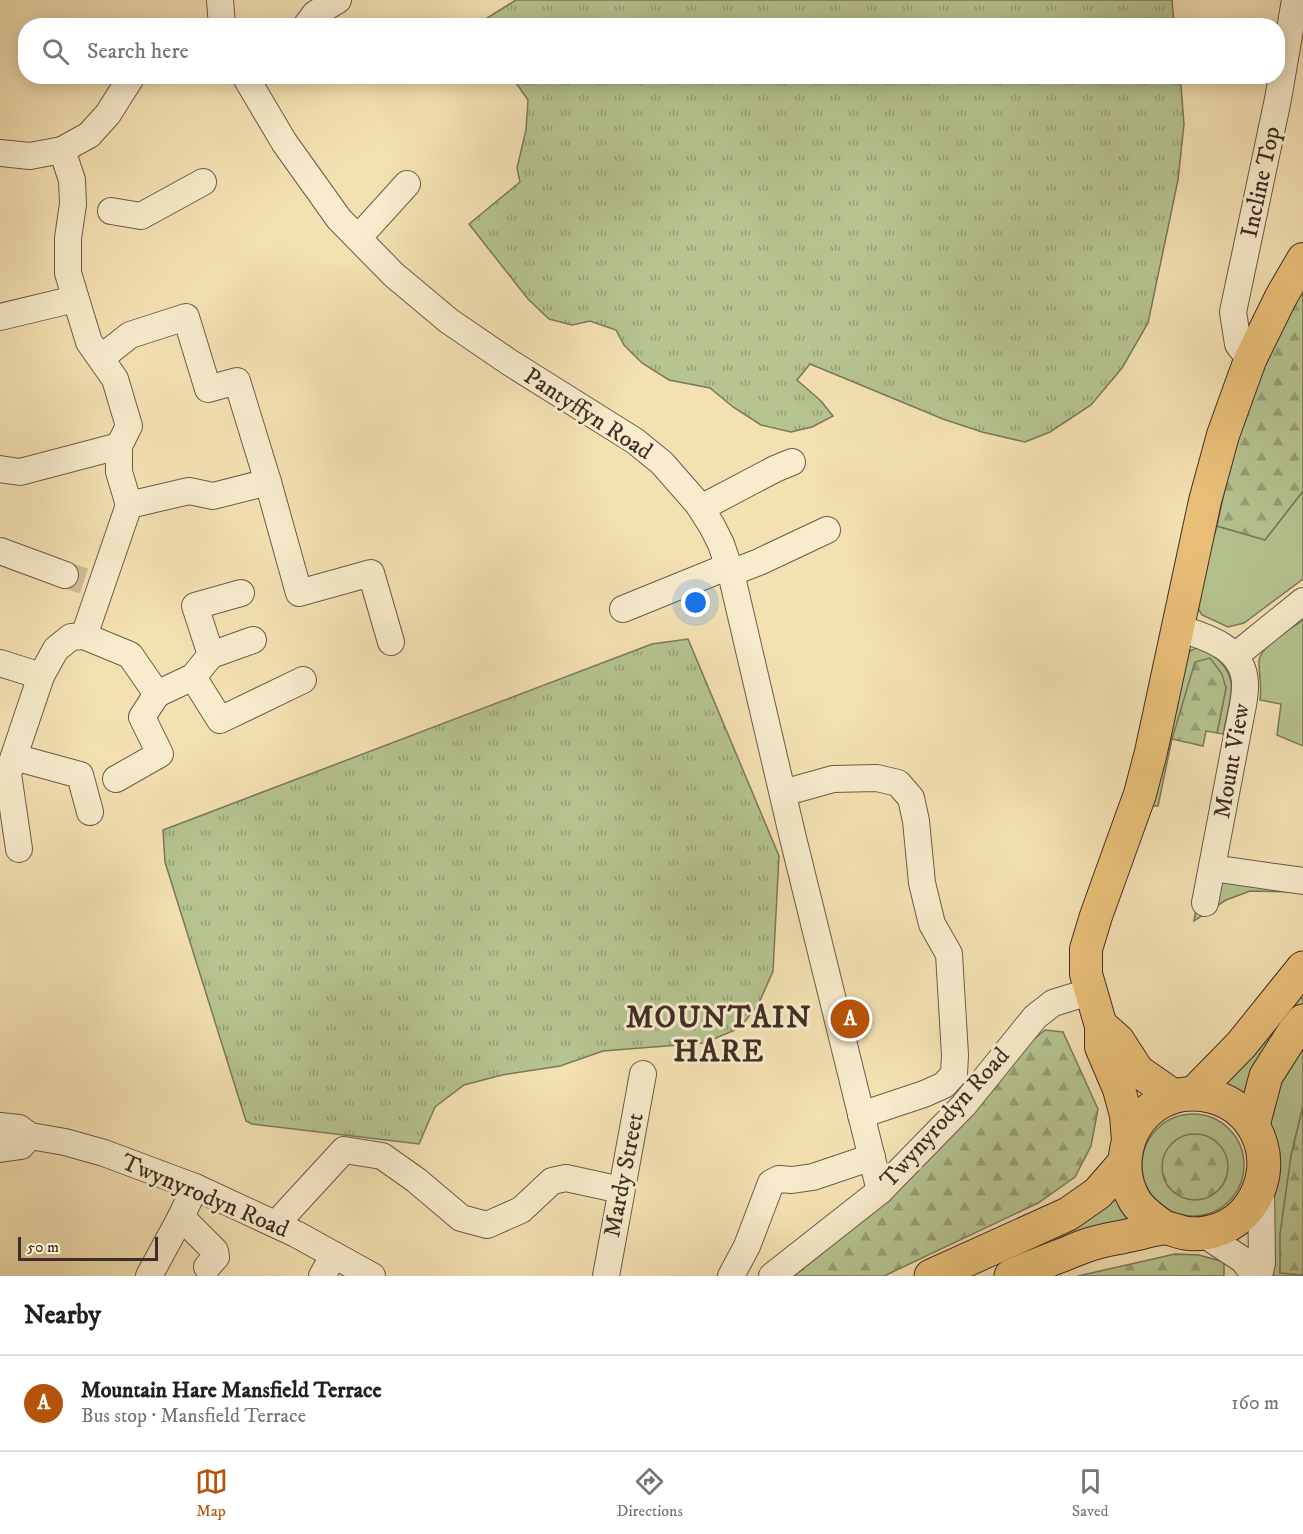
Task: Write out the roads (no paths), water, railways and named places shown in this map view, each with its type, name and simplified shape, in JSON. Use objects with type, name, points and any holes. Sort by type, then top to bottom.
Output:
[{"type":"highway","points":[[1184,1095],[1241,1045],[1303,968]]},
{"type":"highway","points":[[1253,1125],[1266,1076],[1303,1021]]},
{"type":"highway","points":[[931,1276],[1068,1214],[1098,1194],[1126,1152],[1138,1122],[1154,1106],[1184,1095],[1211,1095],[1228,1102],[1242,1112],[1253,1125],[1262,1144],[1265,1165],[1261,1186],[1252,1203],[1239,1218],[1222,1228],[1202,1233],[1183,1233],[1165,1228],[1148,1216],[1135,1201],[1127,1183],[1126,1152]]},
{"type":"highway","points":[[1011,1276],[1091,1244],[1165,1228]]},
{"type":"main road","points":[[1126,1152],[1126,1115],[1119,1089],[1101,1047],[1101,1026],[1086,974],[1086,949],[1140,794],[1205,501],[1223,435],[1250,360],[1281,297],[1303,259]]},
{"type":"main road","points":[[1101,1026],[1118,1040],[1138,1071],[1184,1095]]},
{"type":"street","points":[[220,0],[221,18]]},
{"type":"street","points":[[312,18],[338,0]]},
{"type":"street","name":"Incline Top","points":[[1285,58],[1295,0]]},
{"type":"street","points":[[0,153],[30,156],[62,150],[89,135],[108,114],[127,84]]},
{"type":"street","name":"Pantyffyn Road","points":[[250,84],[284,142],[339,219],[394,275],[449,321],[508,362],[635,441],[662,463],[686,489],[712,526],[730,569],[792,834],[880,1191]]},
{"type":"street","name":"Incline Top","points":[[1250,360],[1238,344],[1233,312],[1281,84]]},
{"type":"street","points":[[62,150],[72,180],[92,208],[141,216],[203,182]]},
{"type":"street","points":[[358,238],[407,184]]},
{"type":"street","points":[[92,208],[68,238],[68,273],[89,342],[115,379],[129,426],[119,446],[119,472],[129,505]]},
{"type":"street","points":[[0,318],[75,299]]},
{"type":"street","points":[[101,357],[130,335],[186,317],[208,389],[237,381],[277,495],[299,593],[371,573],[391,642]]},
{"type":"street","points":[[0,469],[20,472],[119,446]]},
{"type":"street","points":[[701,508],[792,462]]},
{"type":"street","points":[[84,636],[83,581],[129,505],[189,491],[213,496],[277,495]]},
{"type":"street","points":[[623,609],[730,569],[767,559],[827,530]]},
{"type":"street","points":[[0,551],[83,581]]},
{"type":"street","points":[[211,655],[195,606],[241,593]]},
{"type":"street","points":[[1178,628],[1201,634],[1224,646],[1235,656],[1303,601]]},
{"type":"street","points":[[12,834],[8,774],[41,676],[56,649],[71,638],[84,636],[130,655],[157,694]]},
{"type":"street","points":[[116,779],[160,754],[142,717],[157,694],[193,677],[211,655],[253,640]]},
{"type":"street","name":"Mount View","points":[[1205,903],[1246,685],[1242,666],[1235,656]]},
{"type":"street","points":[[0,663],[41,676]]},
{"type":"street","points":[[193,677],[220,720],[303,680]]},
{"type":"street","points":[[14,757],[80,775],[90,812]]},
{"type":"street","points":[[783,793],[833,779],[877,778],[898,783],[911,798],[916,821],[922,884],[932,924],[949,954],[954,1074],[944,1085],[861,1115]]},
{"type":"street","points":[[1212,868],[1303,881]]},
{"type":"street","name":"Twynyrodyn Road","points":[[772,1276],[880,1191],[964,1105],[1035,1017],[1053,1003],[1092,991]]},
{"type":"street","name":"Mardy Street","points":[[606,1276],[643,1074]]},
{"type":"street","name":"Twynyrodyn Road","points":[[0,1126],[19,1128],[30,1136],[65,1142],[104,1154],[195,1187],[276,1224],[328,1266],[372,1276]]},
{"type":"street","points":[[0,1149],[21,1146],[30,1136]]},
{"type":"street","points":[[276,1224],[344,1150],[382,1156],[416,1180],[461,1218],[487,1225],[521,1210],[552,1181],[566,1178],[621,1190]]},
{"type":"street","points":[[731,1276],[747,1246],[771,1183],[779,1179],[813,1177],[872,1157]]},
{"type":"street","points":[[1259,1276],[1262,1263],[1261,1186]]},
{"type":"street","points":[[149,1276],[182,1217],[195,1187]]},
{"type":"street","points":[[182,1217],[214,1251],[216,1257],[207,1267]]},
{"type":"street","points":[[1202,1233],[1243,1260],[1254,1276]]},
{"type":"tunnel","points":[[65,575],[84,581]]},
{"type":"place","name":"Mountain Hare Mansfield Terrace","points":[[850,1019]]},
{"type":"district","name":"MOUNTAIN HARE","points":[[719,1035]]}]
